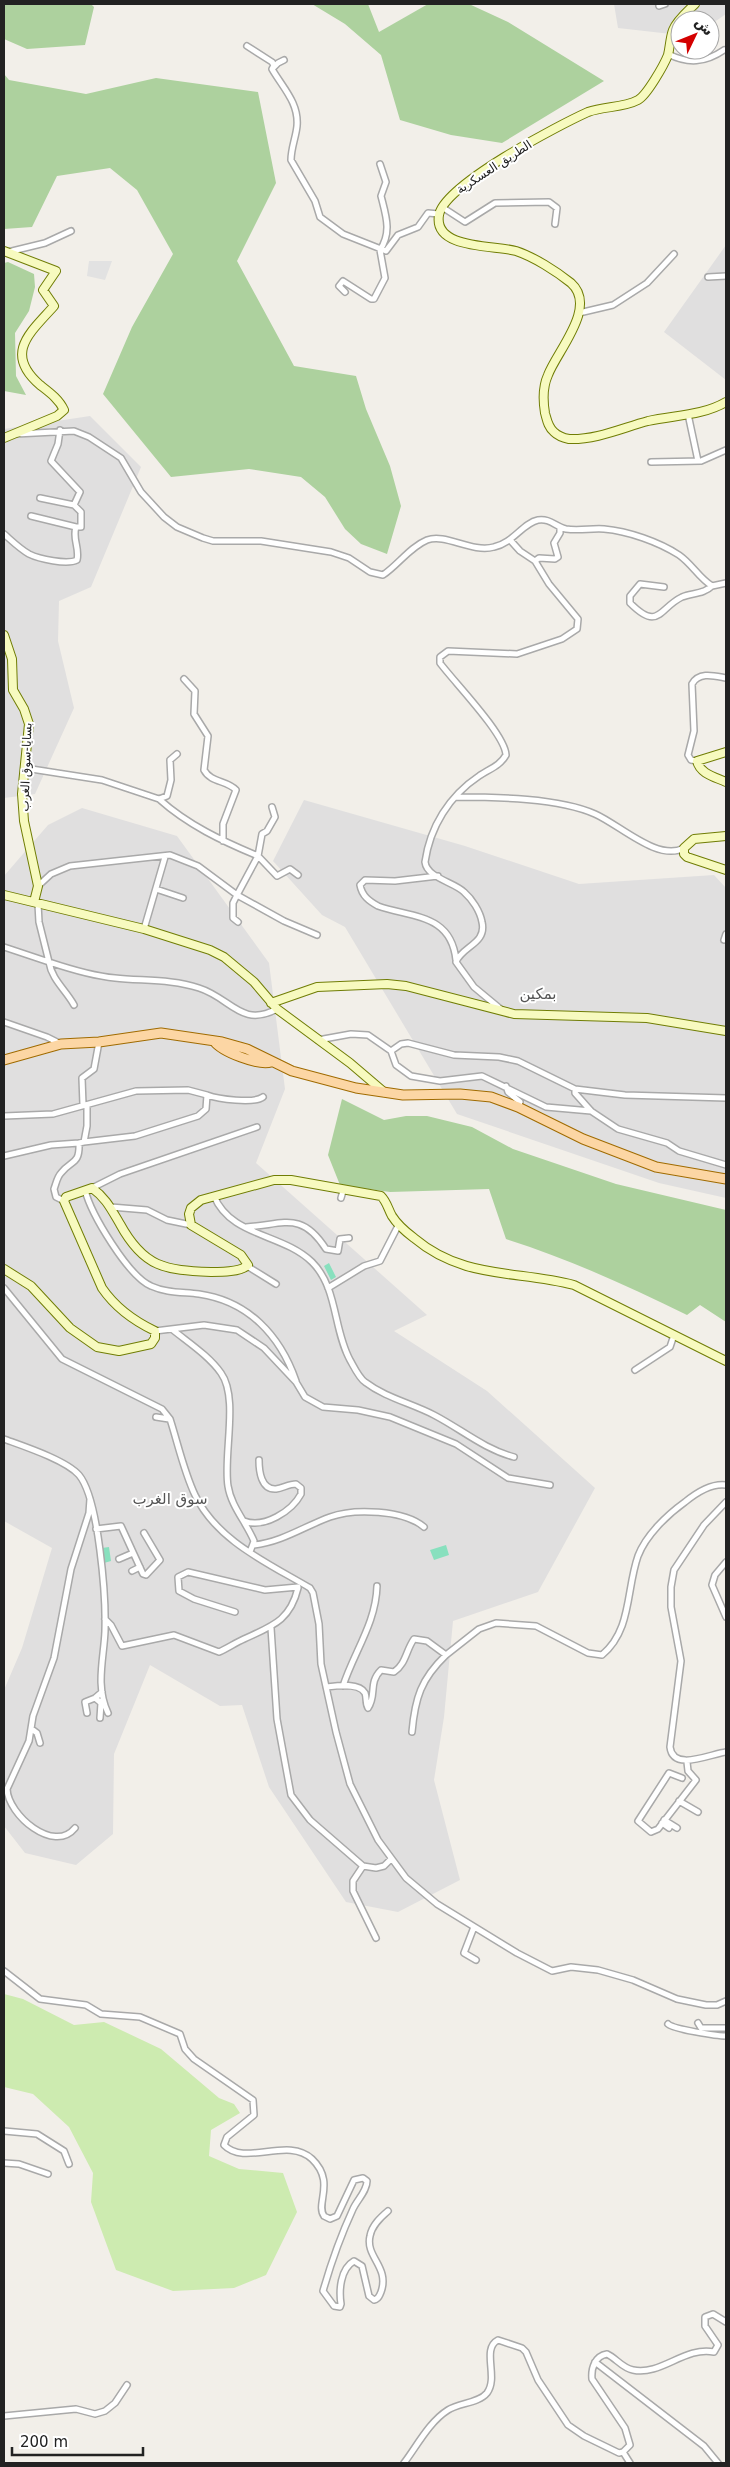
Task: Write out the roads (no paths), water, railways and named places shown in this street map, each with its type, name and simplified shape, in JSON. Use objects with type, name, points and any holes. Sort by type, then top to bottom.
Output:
[{"type":"main road","name":"الطريق العسكرية","points":[[440,211],[452,195],[470,180],[545,134],[590,112],[629,103],[642,97],[668,54],[673,29],[695,4]]},
{"type":"main road","points":[[440,211],[440,225],[454,240],[470,245],[497,247],[521,253],[569,281],[580,296],[579,313],[572,331],[547,376],[544,407],[549,425],[555,433],[569,439],[591,437],[647,422],[711,409],[726,402]]},
{"type":"main road","points":[[4,438],[58,416],[64,410],[57,400],[26,372],[22,358],[27,334],[54,306],[43,290],[56,271],[6,251]]},
{"type":"main road","name":"بسايا-سوق الغرب","points":[[4,635],[12,659],[13,690],[24,709],[29,724],[22,794],[24,821],[38,886],[36,903]]},
{"type":"main road","points":[[726,752],[697,761],[698,766],[704,772],[726,782]]},
{"type":"main road","points":[[726,836],[694,839],[684,848],[684,854],[687,857],[726,870]]},
{"type":"main road","points":[[4,895],[144,929],[210,950],[224,957],[254,982],[274,1006],[384,1092]]},
{"type":"main road","points":[[274,1006],[329,985],[387,984],[406,986],[503,1012],[530,1016],[647,1018],[726,1031]]},
{"type":"main road","points":[[4,1060],[61,1044],[99,1042],[161,1033],[214,1042],[244,1052],[261,1064],[271,1062],[319,1079],[384,1092],[417,1096],[476,1094],[491,1097],[518,1107],[584,1139],[656,1167],[726,1179]]},
{"type":"main road","points":[[4,1269],[31,1286],[70,1328],[97,1347],[119,1351],[151,1344],[155,1338],[155,1332],[110,1300],[88,1258],[64,1201],[70,1195],[88,1189],[105,1198],[131,1243],[149,1259],[163,1267],[216,1272],[247,1266],[246,1259],[191,1225],[189,1214],[191,1208],[202,1200],[214,1196],[274,1180],[291,1180],[342,1195],[381,1196],[399,1224],[424,1246],[477,1270],[556,1280],[574,1285],[726,1360]]},
{"type":"street","points":[[659,6],[665,4]]},
{"type":"street","points":[[247,46],[269,59],[274,65],[272,70],[296,107],[297,128],[291,160],[315,201],[320,217],[336,230],[380,250],[388,250],[398,235],[418,227],[428,213],[440,211],[465,222],[495,203],[549,202],[557,208],[555,224]]},
{"type":"street","points":[[668,54],[686,61],[698,62],[713,57],[724,50]]},
{"type":"street","points":[[272,70],[278,63],[284,60]]},
{"type":"street","points":[[345,292],[339,286],[343,281],[371,299],[374,298],[385,278],[380,250],[387,241],[387,215],[381,196],[386,176],[380,164]]},
{"type":"street","points":[[6,251],[45,243],[71,231]]},
{"type":"street","points":[[579,313],[613,305],[647,283],[674,254]]},
{"type":"street","points":[[708,278],[726,276]]},
{"type":"street","points":[[688,414],[698,462]]},
{"type":"street","points":[[16,434],[42,434],[60,430],[74,430],[114,451],[125,464],[141,492],[164,517],[177,527],[208,539],[261,541],[331,552],[349,558],[370,572],[382,575],[415,548],[428,540],[441,539],[466,546],[487,548],[511,541],[537,520],[550,521],[560,527],[617,531],[668,549],[681,557],[712,586]]},
{"type":"street","points":[[60,430],[58,444],[51,461],[80,492],[74,506]]},
{"type":"street","points":[[650,462],[698,462],[714,457],[726,450]]},
{"type":"street","points":[[31,516],[81,527],[81,512],[74,506],[40,498]]},
{"type":"street","points":[[4,534],[31,555],[61,562],[73,562],[77,560],[79,549],[74,537],[76,527]]},
{"type":"street","points":[[535,561],[539,558],[555,559],[558,557],[554,543],[560,533],[560,527]]},
{"type":"street","points":[[456,962],[460,955],[480,937],[482,921],[474,905],[463,891],[426,867],[426,855],[438,821],[446,806],[479,776],[498,765],[506,755],[502,741],[440,663],[440,657],[448,651],[516,654],[562,639],[576,628],[578,619],[549,584],[535,561],[520,551],[511,541]]},
{"type":"street","points":[[664,587],[640,584],[630,596],[630,603],[642,612],[655,617],[662,615],[681,598],[704,591],[712,586],[726,583]]},
{"type":"street","points":[[697,761],[691,760],[688,755],[694,731],[692,684],[694,680],[705,675],[726,678]]},
{"type":"street","points":[[184,679],[195,691],[194,714],[208,736],[204,770],[211,778],[231,784],[236,790],[223,824],[223,842]]},
{"type":"street","points":[[158,800],[168,796],[170,792],[170,760],[177,754]]},
{"type":"street","points":[[25,768],[102,780],[158,800],[178,816],[223,842],[258,856],[277,876],[290,869],[298,875]]},
{"type":"street","points":[[456,797],[524,800],[573,808],[596,814],[658,850],[674,851],[684,848]]},
{"type":"street","points":[[238,922],[233,918],[233,903],[258,856],[262,834],[267,831],[275,817],[272,808]]},
{"type":"street","points":[[38,886],[51,874],[70,866],[170,855],[185,860],[237,895],[284,921],[317,935]]},
{"type":"street","points":[[144,929],[164,857]]},
{"type":"street","points":[[438,876],[395,882],[365,880],[360,885],[361,890],[370,901],[378,906],[440,925],[453,942],[456,962],[474,987],[503,1012]]},
{"type":"street","points":[[156,889],[183,898]]},
{"type":"street","points":[[36,903],[52,975],[74,1005]]},
{"type":"street","points":[[724,940],[726,934]]},
{"type":"street","points":[[4,947],[97,975],[167,981],[198,987],[215,994],[247,1015],[257,1016],[274,1006]]},
{"type":"street","points":[[4,1022],[61,1044]]},
{"type":"street","points":[[317,1040],[360,1033],[368,1034],[391,1051],[396,1065],[403,1072],[418,1079],[440,1081],[479,1076],[506,1086],[546,1107],[592,1111]]},
{"type":"street","points":[[64,1201],[56,1197],[54,1189],[62,1171],[76,1162],[78,1158],[87,1126],[82,1078],[94,1069],[99,1042]]},
{"type":"street","points":[[391,1051],[401,1044],[408,1043],[454,1055],[512,1060],[529,1065],[575,1089],[625,1095],[726,1098]]},
{"type":"street","points":[[506,1086],[508,1092],[520,1102],[518,1107]]},
{"type":"street","points":[[575,1089],[575,1093],[592,1111],[622,1130],[667,1143],[681,1152],[726,1165]]},
{"type":"street","points":[[4,1116],[53,1114],[136,1091],[188,1090],[207,1096],[241,1101],[258,1101],[263,1097]]},
{"type":"street","points":[[4,1156],[51,1145],[135,1136],[198,1116],[206,1109],[207,1096]]},
{"type":"street","points":[[258,1127],[120,1174],[88,1189],[92,1209],[127,1265],[140,1279],[164,1290],[221,1299],[251,1313],[281,1351],[296,1382],[306,1397],[323,1407],[358,1410],[390,1417],[456,1444],[508,1478],[550,1485]]},
{"type":"street","points":[[214,1196],[223,1213],[243,1227],[285,1244],[310,1260],[328,1288],[350,1360],[362,1380],[386,1394],[434,1415],[494,1451],[514,1457]]},
{"type":"street","points":[[111,1207],[147,1210],[167,1220],[191,1225]]},
{"type":"street","points":[[243,1227],[285,1221],[292,1222],[311,1231],[326,1250],[338,1251],[340,1240],[349,1238]]},
{"type":"street","points":[[328,1288],[359,1268],[380,1261],[399,1224]]},
{"type":"street","points":[[247,1266],[276,1284]]},
{"type":"street","points":[[4,1288],[62,1359],[154,1404],[170,1419],[195,1496],[219,1528],[250,1552],[303,1584],[313,1593],[326,1686],[350,1784],[378,1840],[406,1878],[429,1898],[474,1927],[552,1971],[571,1967],[593,1969],[633,1980],[677,1999],[717,2005],[726,2001]]},
{"type":"street","points":[[155,1332],[204,1325],[237,1330],[264,1348],[296,1382]]},
{"type":"street","points":[[173,1330],[216,1367],[225,1379],[228,1392],[230,1426],[228,1483],[235,1506],[244,1521],[254,1545]]},
{"type":"street","points":[[635,1370],[670,1347],[674,1335]]},
{"type":"street","points":[[156,1416],[170,1419]]},
{"type":"street","points":[[4,1439],[39,1452],[75,1471],[82,1480],[90,1499],[96,1529],[105,1619],[102,1692],[108,1713]]},
{"type":"street","points":[[244,1521],[255,1523],[274,1518],[285,1511],[301,1494],[301,1488],[296,1484],[274,1489],[268,1488],[261,1476],[259,1460]]},
{"type":"street","points":[[412,1732],[419,1689],[432,1669],[446,1655],[479,1629],[496,1623],[536,1626],[588,1652],[602,1654],[614,1644],[623,1626],[635,1564],[646,1540],[676,1509],[693,1495],[708,1488],[726,1485]]},
{"type":"street","points":[[75,1828],[66,1836],[61,1837],[37,1830],[23,1819],[15,1808],[7,1789],[28,1741],[33,1716],[54,1658],[71,1569],[89,1513],[90,1499]]},
{"type":"street","points":[[726,1502],[704,1525],[677,1562],[670,1587],[671,1606],[681,1661],[670,1747],[671,1752],[676,1758],[687,1762],[726,1752]]},
{"type":"street","points":[[250,1552],[254,1545],[278,1540],[332,1516],[342,1514],[385,1513],[408,1517],[424,1527]]},
{"type":"street","points":[[96,1529],[121,1526],[143,1574],[146,1575],[160,1560],[144,1533]]},
{"type":"street","points":[[119,1559],[133,1553]]},
{"type":"street","points":[[726,1562],[715,1575],[712,1585],[726,1617]]},
{"type":"street","points":[[132,1571],[140,1567]]},
{"type":"street","points":[[235,1612],[194,1599],[179,1591],[177,1584],[178,1576],[188,1572],[265,1590],[298,1588]]},
{"type":"street","points":[[105,1619],[111,1625],[122,1646],[174,1635],[208,1646],[216,1652],[271,1628],[290,1610],[298,1588],[303,1584]]},
{"type":"street","points":[[343,1686],[350,1663],[374,1615],[377,1586]]},
{"type":"street","points":[[271,1628],[277,1719],[291,1795],[310,1820],[363,1866],[376,1868],[384,1866],[391,1859]]},
{"type":"street","points":[[326,1686],[362,1689],[368,1708],[373,1695],[372,1683],[376,1674],[381,1670],[394,1672],[398,1669],[407,1656],[409,1647],[414,1639],[427,1641],[446,1655]]},
{"type":"street","points":[[86,1713],[85,1702],[95,1698],[102,1692]]},
{"type":"street","points":[[95,1698],[101,1703],[100,1718]]},
{"type":"street","points":[[32,1730],[37,1733],[40,1743]]},
{"type":"street","points":[[682,1778],[669,1773],[638,1821],[651,1832],[658,1829],[696,1780],[688,1771],[687,1762]]},
{"type":"street","points":[[679,1801],[698,1812]]},
{"type":"street","points":[[663,1821],[677,1828]]},
{"type":"street","points":[[663,1821],[670,1828]]},
{"type":"street","points":[[363,1866],[353,1881],[353,1891],[376,1938]]},
{"type":"street","points":[[474,1927],[464,1953],[476,1960]]},
{"type":"street","points":[[4,1971],[40,1999],[86,2005],[101,2014],[140,2017],[180,2034],[185,2049],[194,2059],[253,2100],[254,2115],[227,2137],[224,2145],[229,2150],[240,2152],[294,2150],[311,2158],[320,2169],[325,2184],[321,2208],[324,2216],[330,2219],[337,2216],[354,2180],[363,2178],[366,2181],[366,2186],[353,2208],[323,2291],[334,2306],[340,2307],[341,2281],[348,2265],[354,2261],[362,2266],[369,2296],[374,2300],[379,2296],[384,2285],[384,2276],[370,2248],[369,2236],[372,2228],[388,2211]]},
{"type":"street","points":[[698,2023],[701,2028],[726,2028]]},
{"type":"street","points":[[668,2024],[674,2028],[684,2028],[706,2035],[726,2036]]},
{"type":"street","points":[[4,2131],[37,2134],[64,2151],[69,2164]]},
{"type":"street","points":[[4,2163],[19,2164],[48,2174]]},
{"type":"street","points":[[404,2463],[441,2415],[449,2409],[480,2398],[487,2393],[492,2372],[490,2349],[491,2345],[498,2340],[522,2348],[526,2352],[538,2380],[568,2424],[584,2436],[619,2452],[624,2452],[629,2447],[630,2438],[593,2382],[592,2370],[595,2362],[606,2354],[627,2369],[646,2370],[692,2352],[714,2352],[718,2345],[705,2326],[705,2317],[713,2314],[726,2322]]},
{"type":"street","points":[[595,2362],[704,2446],[718,2463]]},
{"type":"street","points":[[4,2416],[76,2410],[95,2414],[105,2411],[115,2403],[128,2385]]},
{"type":"street","points":[[624,2452],[630,2463]]},
{"type":"district","name":"بمكين","points":[[538,994]]},
{"type":"district","name":"سوق الغرب","points":[[170,1499]]}]
